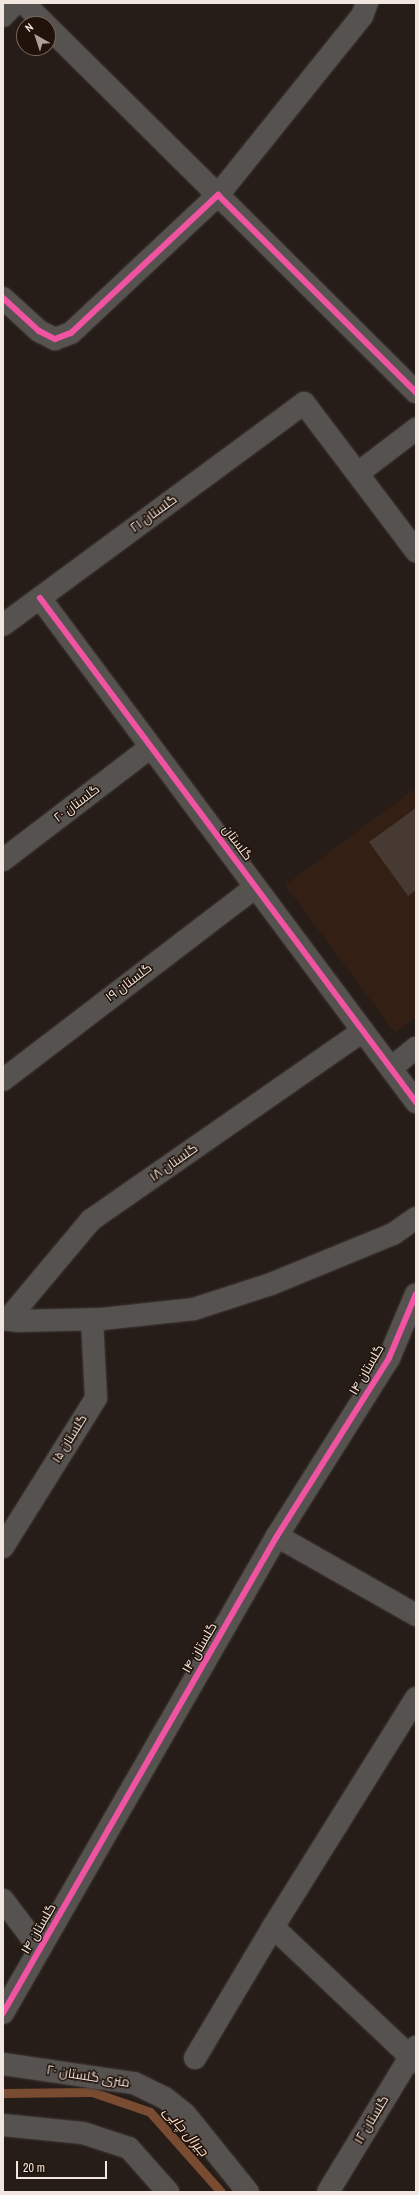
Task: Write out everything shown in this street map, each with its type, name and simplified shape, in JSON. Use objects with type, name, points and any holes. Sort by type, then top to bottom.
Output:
[{"type":"street","points":[[3,16],[15,3]]},
{"type":"street","points":[[24,3],[37,16]]},
{"type":"street","points":[[3,298],[39,331],[54,339],[71,334],[218,195],[362,16],[366,3]]},
{"type":"street","points":[[56,35],[416,392]]},
{"type":"street","name":"گلستان ۲۱","points":[[3,625],[304,403],[358,473]]},
{"type":"street","points":[[416,429],[358,473],[416,551]]},
{"type":"street","name":"گلستان","points":[[40,598],[416,1102]]},
{"type":"street","name":"گلستان ۲۰","points":[[3,860],[151,747]]},
{"type":"street","name":"گلستان ۱۹","points":[[3,1080],[255,887]]},
{"type":"street","name":"گلستان ۱۸","points":[[5,1319],[91,1220],[363,1031]]},
{"type":"street","points":[[391,1068],[416,1048]]},
{"type":"street","points":[[5,1319],[92,1319],[194,1310],[278,1282],[393,1234],[416,1220]]},
{"type":"street","name":"گلستان ۱۴","points":[[3,2013],[277,1536],[389,1358],[416,1294]]},
{"type":"street","name":"گلستان ۱۵","points":[[3,1547],[96,1398],[92,1319]]},
{"type":"street","points":[[277,1536],[416,1615]]},
{"type":"street","points":[[195,2058],[273,1927],[416,1698]]},
{"type":"street","points":[[3,1900],[40,1949]]},
{"type":"street","points":[[273,1927],[414,2055]]},
{"type":"street","name":"گلستان ۱۲","points":[[328,2192],[414,2055]]},
{"type":"street","name":"۲۰ متری گلستان","points":[[3,2064],[134,2083],[165,2098],[185,2114],[248,2192]]},
{"type":"street","points":[[3,2126],[83,2133],[129,2148],[168,2192]]},
{"type":"shaded area","points":[[416,788],[416,1017],[395,1033],[285,885]]},
{"type":"building","points":[[416,808],[416,890],[408,896],[369,842]]},
{"type":"waterway","name":"جیرال چایی","points":[[3,2093],[92,2092],[150,2112],[221,2192]]},
{"type":"cycle path","points":[[3,298],[39,331],[55,339],[71,333],[218,195],[416,392]]},
{"type":"cycle path","points":[[40,598],[416,1102]]},
{"type":"cycle path","points":[[3,2013],[277,1536],[389,1358],[416,1294]]}]
